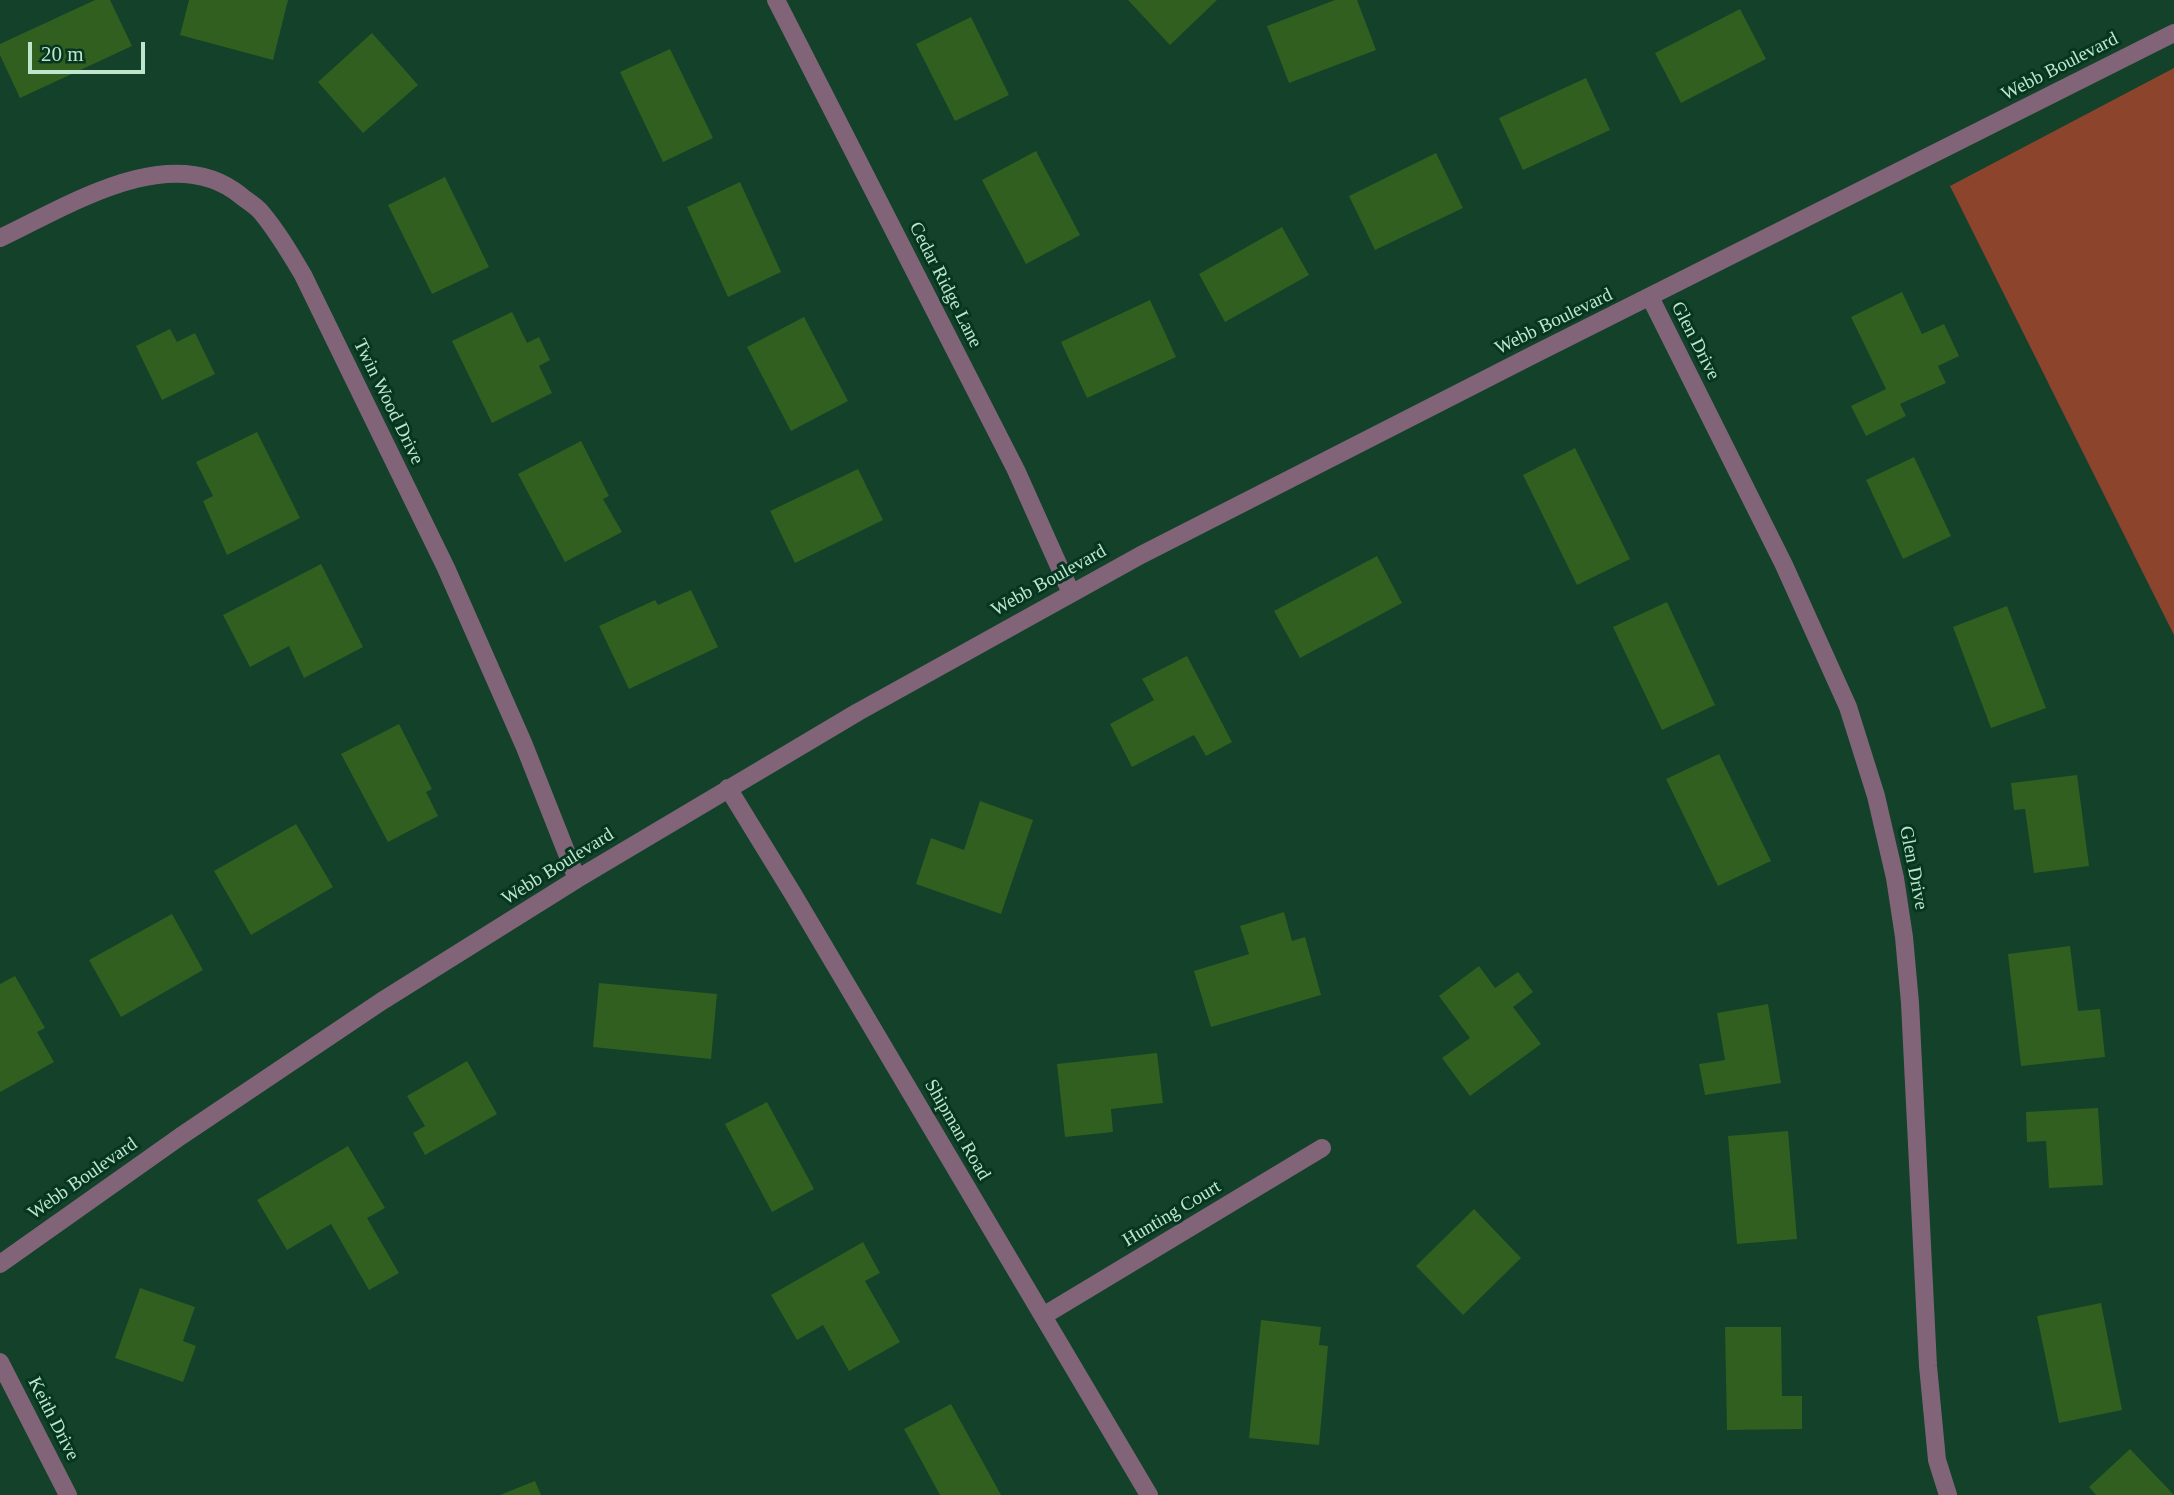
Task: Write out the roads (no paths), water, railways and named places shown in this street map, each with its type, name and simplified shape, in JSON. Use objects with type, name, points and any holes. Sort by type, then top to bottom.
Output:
[{"type":"street","name":"Cedar Ridge Lane","points":[[776,0],[1016,470],[1071,593]]},
{"type":"street","name":"Webb Boulevard","points":[[2,1259],[324,1039],[577,879],[858,712],[1071,593],[1483,381],[2174,33]]},
{"type":"street","name":"Twin Wood Drive","points":[[0,237],[116,183],[150,176],[194,174],[230,187],[260,210],[303,275],[446,568],[524,745],[577,879]]},
{"type":"street","name":"Glen Drive","points":[[1650,297],[1784,565],[1848,706],[1876,796],[1905,937],[1928,1366],[1937,1460],[1948,1495]]},
{"type":"street","name":"Shipman Road","points":[[728,788],[1149,1495]]},
{"type":"street","name":"Hunting Court","points":[[1043,1316],[1322,1148]]},
{"type":"street","name":"Keith Drive","points":[[0,1362],[68,1495]]}]
